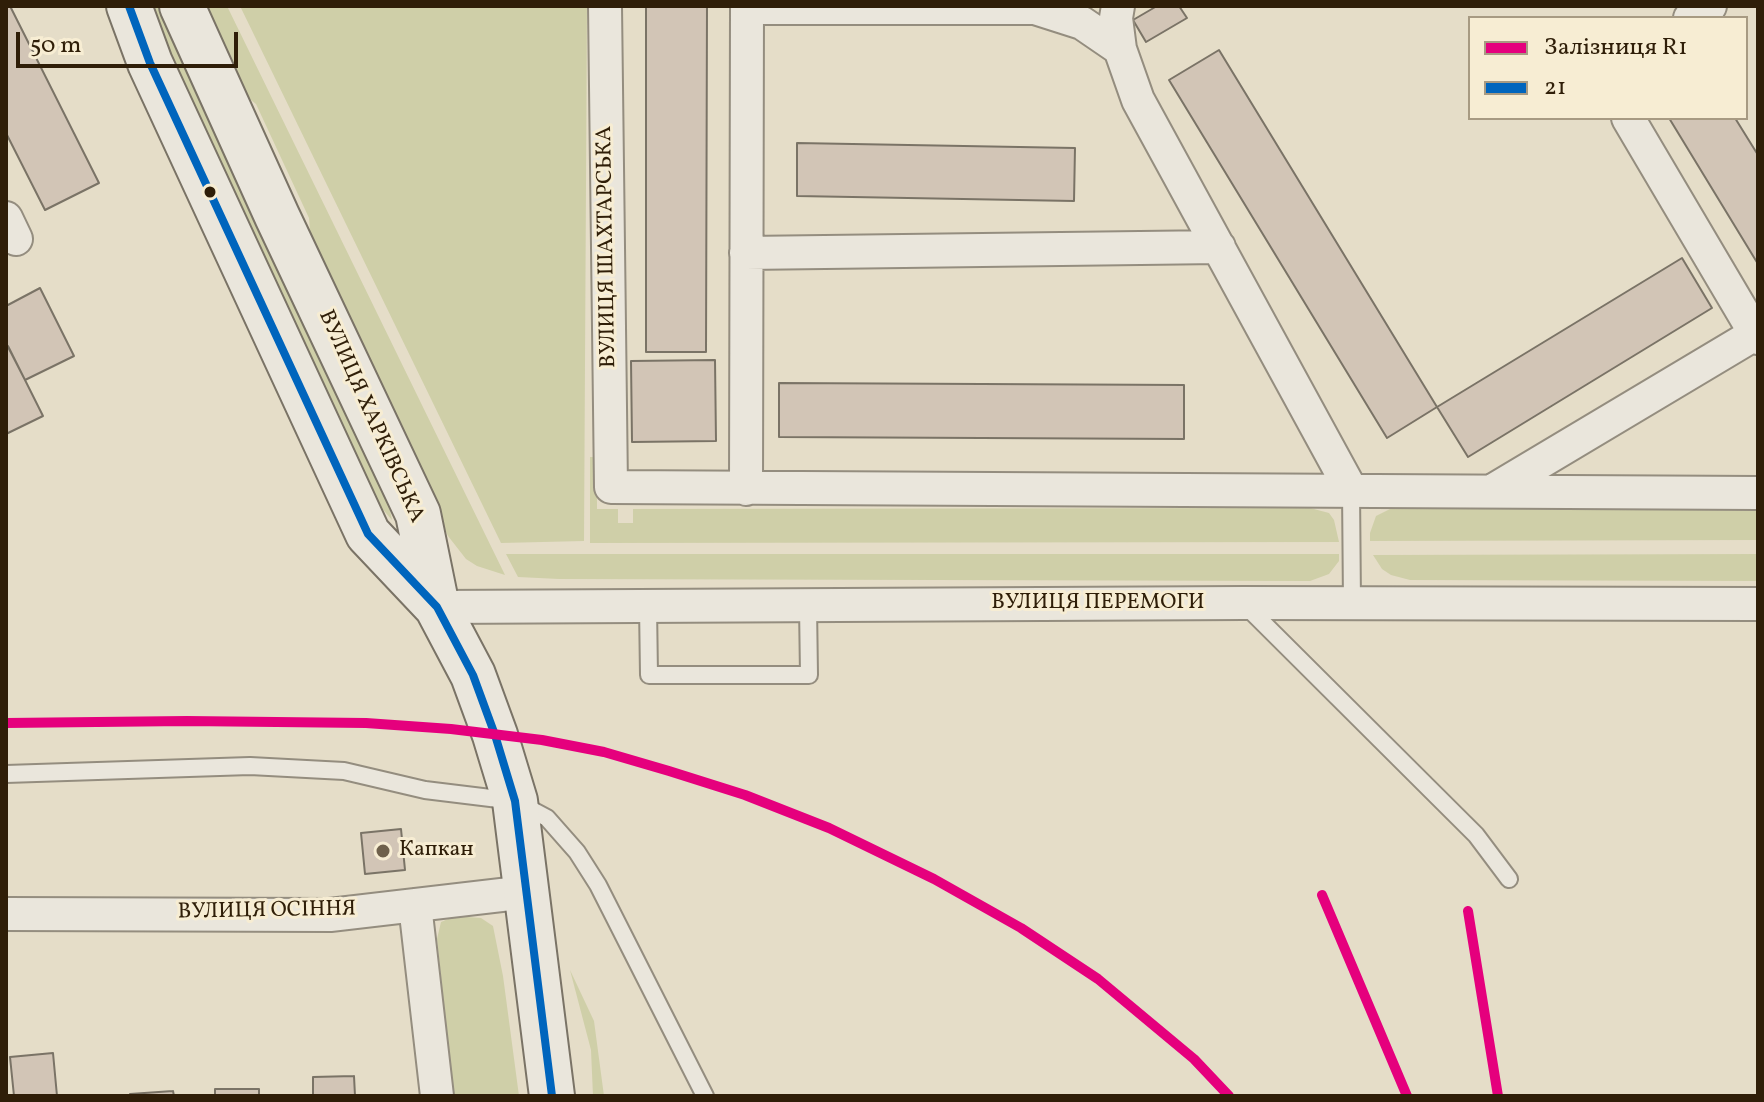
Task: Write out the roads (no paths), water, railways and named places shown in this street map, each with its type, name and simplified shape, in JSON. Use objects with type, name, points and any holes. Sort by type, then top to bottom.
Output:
[{"type":"street","name":"ВУЛИЦЯ ХАРКІВСЬКА","points":[[129,6],[157,77],[368,534],[437,607]]},
{"type":"street","name":"ВУЛИЦЯ ХАРКІВСЬКА","points":[[182,6],[418,514],[437,607]]},
{"type":"street","name":"ВУЛИЦЯ ШАХТАРСЬКА","points":[[605,6],[611,487],[746,489]]},
{"type":"street","points":[[1118,6],[1116,18],[1120,49],[1138,100],[1351,490]]},
{"type":"street","points":[[1120,49],[1082,23],[1035,8],[747,7],[746,489],[1758,493]]},
{"type":"street","points":[[1492,491],[1757,336],[1629,120]]},
{"type":"street","points":[[746,253],[1219,247]]},
{"type":"street","name":"ВУЛИЦЯ ПЕРЕМОГИ","points":[[437,607],[1758,604]]},
{"type":"street","points":[[437,607],[473,675],[515,801],[552,1096]]},
{"type":"street","name":"ВУЛИЦЯ ОСІННЯ","points":[[6,914],[330,915],[527,892]]},
{"type":"street","points":[[415,905],[437,1096]]},
{"type":"lane","points":[[1351,490],[1352,603]]},
{"type":"lane","points":[[1243,603],[1476,835],[1509,879]]},
{"type":"lane","points":[[648,606],[649,675],[809,675],[808,606]]},
{"type":"lane","points":[[6,774],[250,766],[344,771],[425,790],[515,801],[547,818],[577,852],[598,885],[705,1096]]},
{"type":"rail line","name":"R1","points":[[6,723],[366,723],[451,729],[542,740],[604,752],[669,771],[745,795],[829,828],[934,879],[1021,928],[1098,979],[1194,1059],[1229,1096]]},
{"type":"rail line","name":"R1","points":[[1322,895],[1407,1096]]},
{"type":"rail line","name":"R1","points":[[1468,911],[1498,1096]]},
{"type":"place","name":"Капкан","points":[[383,851]]}]
